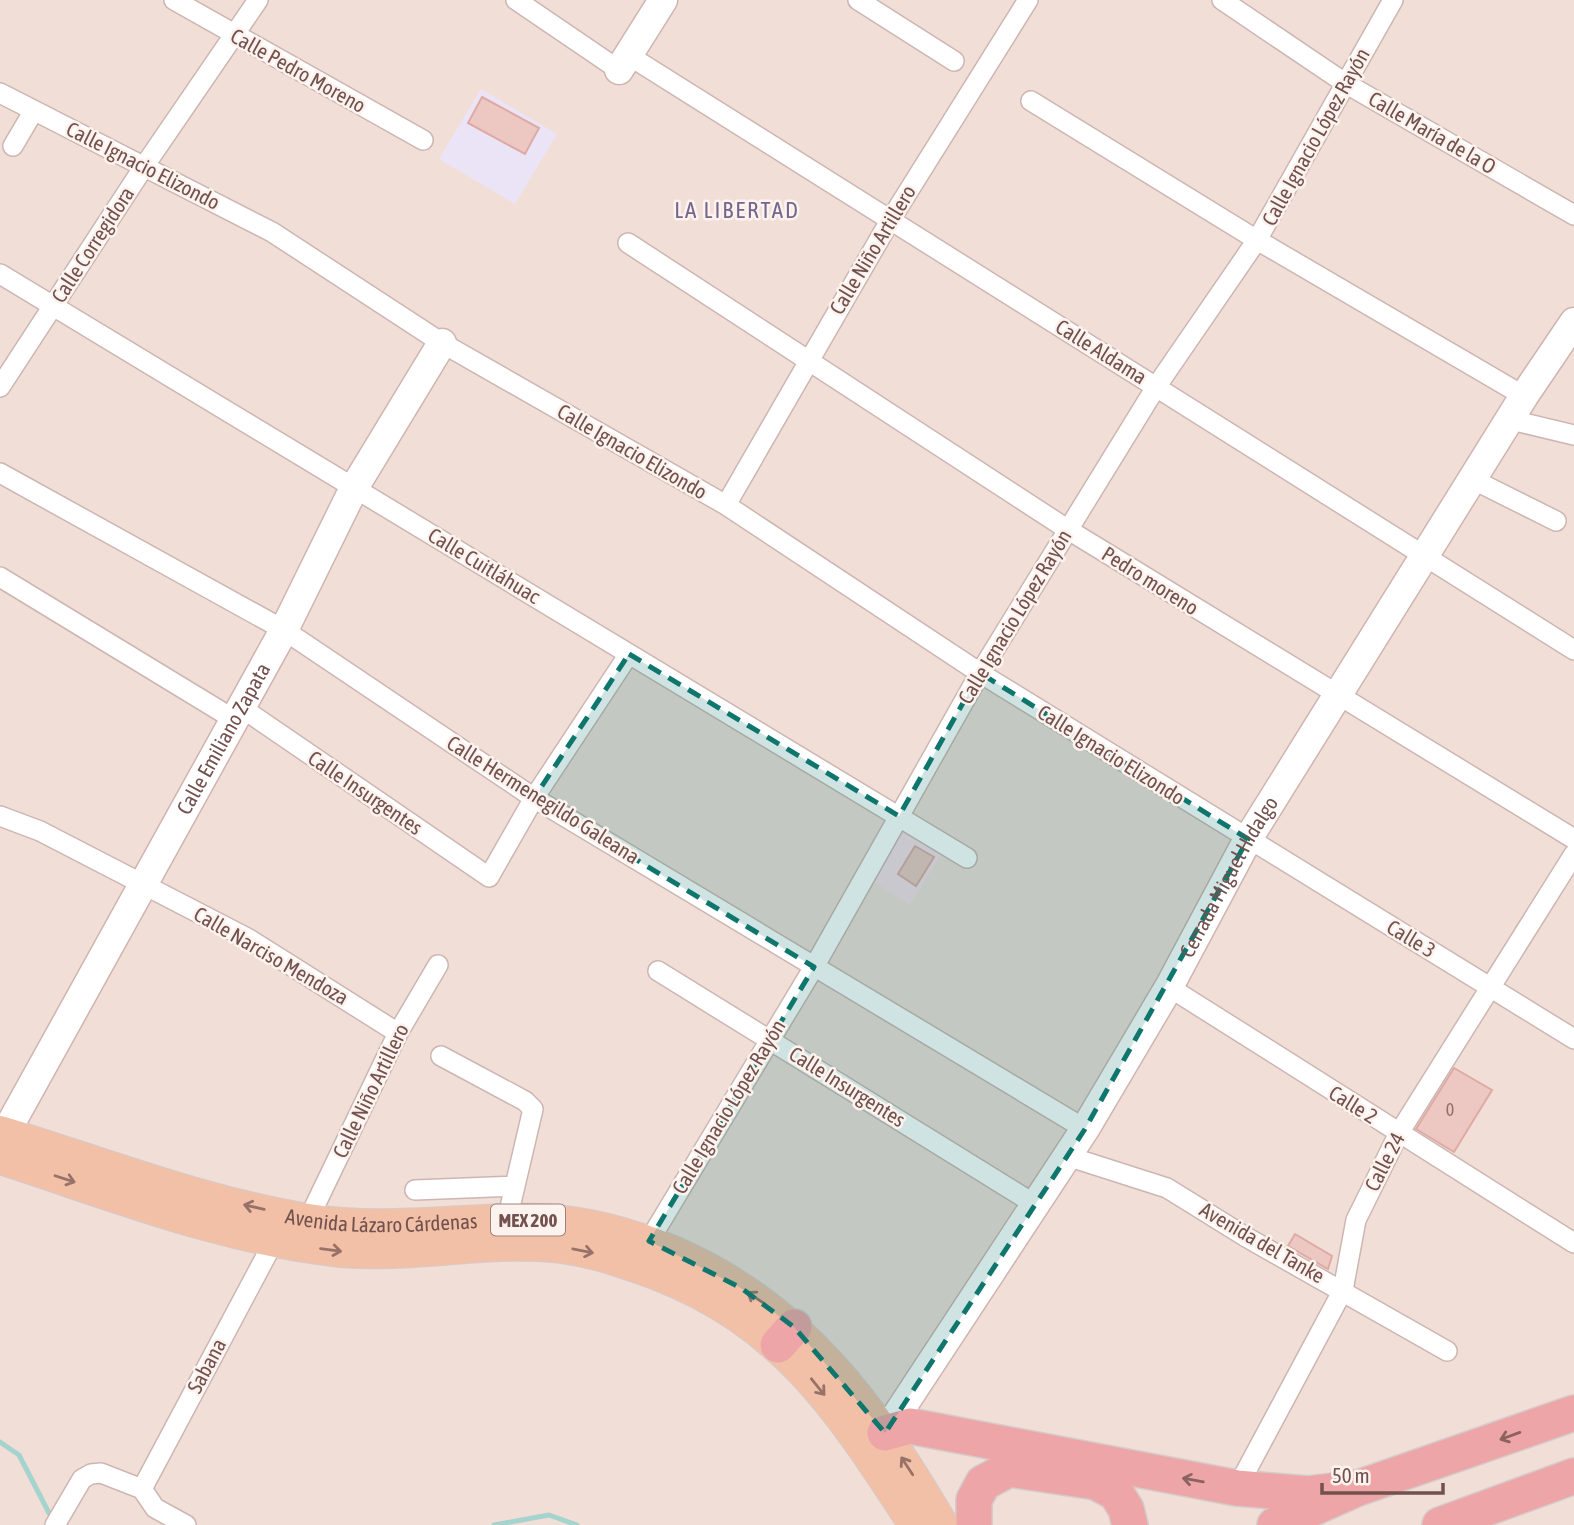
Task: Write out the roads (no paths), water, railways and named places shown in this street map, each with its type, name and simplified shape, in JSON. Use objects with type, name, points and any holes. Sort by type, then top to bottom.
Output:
[{"type":"highway","points":[[1275,1525],[1358,1488],[1574,1413]]},
{"type":"highway","points":[[886,1433],[897,1427],[910,1426],[1237,1488],[1308,1494],[1358,1488]]},
{"type":"highway","points":[[974,1525],[974,1500],[983,1483],[998,1472],[1009,1469],[1096,1482],[1116,1493],[1126,1509],[1130,1525]]},
{"type":"highway","points":[[1440,1525],[1574,1476]]},
{"type":"main road","name":"Avenida Lázaro Cárdenas","points":[[1,1141],[192,1193],[307,1220],[402,1226],[507,1220],[588,1224],[649,1241],[730,1281],[786,1336],[845,1381],[886,1433],[942,1525]]},
{"type":"main road","name":"Avenida Lázaro Cárdenas","points":[[1,1141],[185,1218],[272,1243],[345,1251],[553,1246],[586,1251],[621,1261],[690,1287],[786,1336],[915,1525]]},
{"type":"street","name":"Calle Pedro Moreno","points":[[174,0],[423,140]]},
{"type":"street","name":"Calle Corregidora","points":[[0,387],[145,165],[258,0]]},
{"type":"street","name":"Calle Aldama","points":[[516,0],[891,219],[1428,555],[1574,650]]},
{"type":"street","points":[[624,62],[663,0]]},
{"type":"street","points":[[858,0],[954,61]]},
{"type":"street","name":"Calle Niño Artillero","points":[[726,505],[891,219],[1028,0]]},
{"type":"street","name":"Calle María de la O","points":[[1222,0],[1345,83],[1574,215]]},
{"type":"street","name":"Calle Ignacio López Rayón","points":[[649,1241],[814,967],[980,673],[1156,387],[1257,240],[1393,0]]},
{"type":"street","name":"Calle Ignacio Elizondo","points":[[0,93],[272,232],[442,343],[726,505],[980,673],[1248,839]]},
{"type":"street","points":[[1031,101],[1257,240],[1518,408],[1574,435]]},
{"type":"street","points":[[13,146],[33,112]]},
{"type":"street","name":"Pedro moreno","points":[[628,243],[1067,529],[1574,839]]},
{"type":"street","name":"Calle Cuitláhuac","points":[[0,274],[967,858]]},
{"type":"street","name":"Cerrada Miguel Hidalgo","points":[[886,1433],[1085,1129],[1169,987],[1248,839],[1518,408],[1569,335]]},
{"type":"street","name":"Calle Emiliano Zapata","points":[[1,1141],[284,630],[354,488],[442,343]]},
{"type":"street","name":"Calle Hermenegildo Galeana","points":[[0,473],[284,630],[534,798],[1085,1129]]},
{"type":"street","points":[[1474,480],[1556,522]]},
{"type":"street","name":"Calle Insurgentes","points":[[0,577],[238,714],[489,877],[534,798]]},
{"type":"street","points":[[534,798],[629,654]]},
{"type":"street","name":"Calle Narciso Mendoza","points":[[0,816],[40,831],[249,939],[398,1033]]},
{"type":"street","name":"Calle 3","points":[[1248,839],[1574,1040]]},
{"type":"street","name":"Calle 24","points":[[1237,1488],[1343,1290],[1356,1220],[1399,1133],[1488,986],[1574,854]]},
{"type":"street","name":"Calle Niño Artillero","points":[[307,1220],[398,1033],[438,965]]},
{"type":"street","name":"Calle Insurgentes","points":[[658,971],[1036,1205]]},
{"type":"street","name":"Calle 2","points":[[1169,987],[1574,1243]]},
{"type":"street","points":[[441,1056],[525,1101],[533,1109],[507,1220]]},
{"type":"street","name":"Avenida del Tanke","points":[[1067,1156],[1167,1188],[1447,1351]]},
{"type":"street","points":[[415,1190],[515,1186]]},
{"type":"street","name":"Sabana","points":[[142,1489],[272,1243]]},
{"type":"street","points":[[55,1525],[82,1479],[101,1473],[142,1489],[155,1508],[186,1525]]},
{"type":"waterway","points":[[0,1442],[19,1455],[49,1513]]},
{"type":"waterway","points":[[494,1525],[549,1515],[577,1525]]},
{"type":"district","name":"LA LIBERTAD","points":[[737,210]]}]
